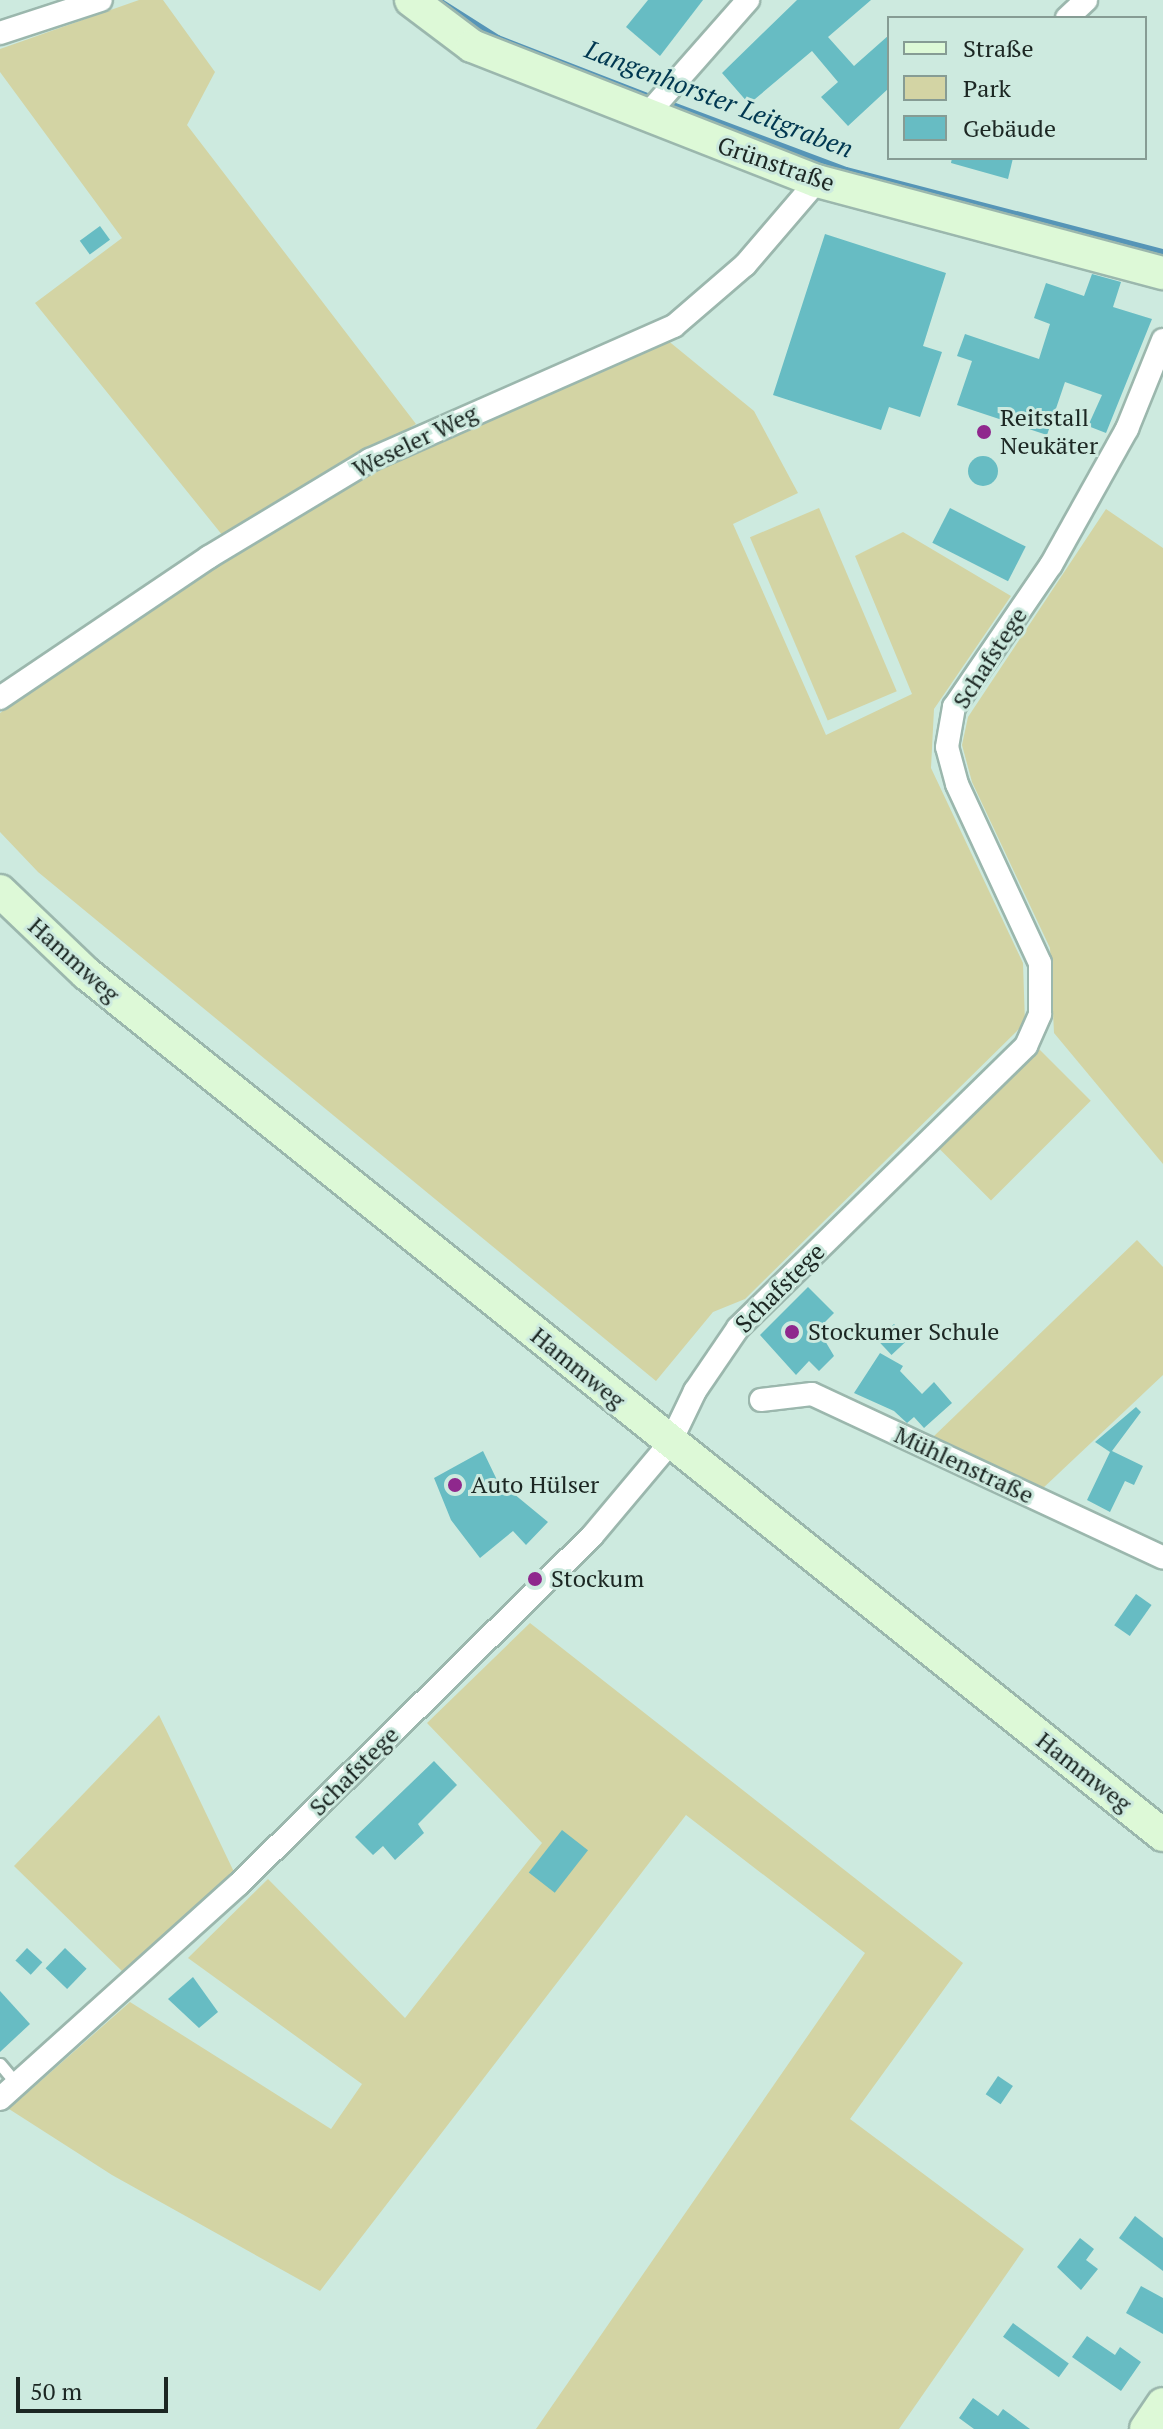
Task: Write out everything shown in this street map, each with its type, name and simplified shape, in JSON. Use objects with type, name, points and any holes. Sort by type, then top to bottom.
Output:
[{"type":"main road","name":"Grünstraße","points":[[411,0],[472,46],[645,117],[817,181],[1163,273]]},
{"type":"main road","name":"Hammweg","points":[[0,891],[87,974],[1163,1835]]},
{"type":"main road","points":[[1146,2429],[1163,2404]]},
{"type":"street","points":[[0,33],[101,0]]},
{"type":"street","points":[[645,117],[748,0]]},
{"type":"street","name":"Weseler Weg","points":[[0,698],[209,557],[370,460],[674,326],[745,265],[817,181]]},
{"type":"street","name":"Schafstege","points":[[0,2099],[239,1884],[592,1536],[653,1428],[695,1391],[738,1328],[1026,1046],[1040,1014],[1040,963],[957,784],[947,747],[954,707],[1051,565],[1127,429],[1163,340]]},
{"type":"street","name":"Mühlenstraße","points":[[761,1400],[812,1394],[1163,1558]]},
{"type":"lane","points":[[0,2064],[17,2084]]},
{"type":"green space","points":[[139,0],[163,0],[215,72],[187,125],[416,424],[223,536],[35,303],[122,238],[0,72],[0,49]]},
{"type":"green space","points":[[666,339],[754,411],[798,493],[733,524],[826,735],[912,694],[855,556],[903,532],[1011,596],[934,709],[931,768],[1023,963],[1025,1023],[745,1299],[713,1312],[656,1381],[38,872],[0,832],[0,713],[205,568],[373,469]]},
{"type":"green space","points":[[819,508],[897,691],[828,720],[750,537]]},
{"type":"green space","points":[[1106,509],[1163,548],[1163,1164],[1054,1033],[1050,948],[972,782],[962,745],[968,717]]},
{"type":"green space","points":[[1037,1047],[1091,1101],[991,1200],[937,1147]]},
{"type":"green space","points":[[1137,1240],[1163,1267],[1163,1375],[1041,1490],[932,1438]]},
{"type":"green space","points":[[530,1623],[963,1963],[850,2119],[1024,2249],[899,2429],[536,2429],[865,1953],[686,1815],[320,2291],[112,2175],[9,2109],[130,2002],[331,2129],[362,2084],[188,1958],[268,1879],[405,2018],[542,1843],[427,1723]]},
{"type":"green space","points":[[159,1715],[234,1872],[165,1941],[124,1973],[14,1866]]},
{"type":"building","points":[[648,0],[703,0],[660,56],[626,27]]},
{"type":"building","points":[[797,0],[871,0],[828,37],[854,66],[887,37],[887,90],[848,126],[821,97],[838,82],[812,51],[749,104],[722,73]]},
{"type":"building","points":[[952,160],[1013,160],[1008,179],[951,163]]},
{"type":"building","points":[[100,226],[110,240],[90,254],[80,241]]},
{"type":"building","points":[[825,234],[946,273],[923,346],[942,352],[920,417],[889,407],[881,430],[773,395]]},
{"type":"building","points":[[1092,274],[1121,282],[1113,307],[1152,319],[1106,433],[1088,426],[1102,395],[1065,382],[1047,435],[957,405],[972,361],[957,356],[965,334],[1039,359],[1050,324],[1034,318],[1046,283],[1084,296]]},
{"type":"building","points":[[983,456],[994,460],[998,471],[994,482],[983,486],[972,482],[968,471],[972,460]]},
{"type":"building","points":[[950,508],[1026,547],[1008,581],[932,543]]},
{"type":"building","name":"Stockumer Schule","points":[[808,1287],[834,1313],[818,1329],[834,1356],[819,1371],[809,1361],[796,1375],[760,1335]]},
{"type":"building","points":[[894,1324],[908,1339],[892,1355],[877,1340]]},
{"type":"building","points":[[880,1353],[903,1366],[900,1371],[922,1394],[934,1382],[952,1403],[924,1428],[914,1417],[907,1423],[894,1411],[854,1393]]},
{"type":"building","points":[[1136,1407],[1141,1412],[1112,1451],[1143,1466],[1134,1485],[1125,1481],[1110,1512],[1087,1500],[1110,1452],[1095,1442]]},
{"type":"building","points":[[483,1451],[497,1480],[548,1522],[526,1545],[513,1531],[480,1558],[451,1520],[434,1478]]},
{"type":"building","points":[[1136,1594],[1152,1605],[1130,1636],[1114,1625]]},
{"type":"building","points":[[434,1761],[457,1785],[418,1824],[424,1833],[395,1860],[383,1846],[373,1855],[355,1837]]},
{"type":"building","points":[[562,1830],[588,1850],[555,1893],[529,1873]]},
{"type":"building","points":[[27,1948],[42,1962],[31,1975],[15,1960]]},
{"type":"building","points":[[65,1948],[87,1969],[67,1989],[46,1968]]},
{"type":"building","points":[[193,1977],[218,2012],[199,2028],[168,1999]]},
{"type":"building","points":[[0,1991],[30,2024],[0,2052]]},
{"type":"building","points":[[998,2076],[1013,2086],[1001,2104],[986,2094]]},
{"type":"building","points":[[1135,2216],[1163,2238],[1163,2271],[1119,2238]]},
{"type":"building","points":[[1080,2238],[1094,2249],[1086,2260],[1098,2269],[1081,2290],[1057,2267]]},
{"type":"building","points":[[1141,2286],[1163,2298],[1163,2334],[1126,2313]]},
{"type":"building","points":[[1013,2323],[1069,2364],[1059,2377],[1003,2337]]},
{"type":"building","points":[[1087,2336],[1115,2355],[1120,2347],[1141,2362],[1121,2391],[1072,2357]]},
{"type":"building","points":[[973,2398],[998,2416],[1003,2409],[1030,2429],[974,2429],[959,2418]]},
{"type":"waterway","name":"Langenhorster Leitgraben","points":[[438,0],[498,38],[655,99]]},
{"type":"waterway","name":"Langenhorster Leitgraben","points":[[665,102],[846,170],[1163,252]]},
{"type":"place","name":"Reitstall Neukäter","points":[[984,432]]},
{"type":"place","name":"Stockumer Schule","points":[[792,1332]]},
{"type":"place","name":"Auto Hülser","points":[[455,1485]]},
{"type":"place","name":"Stockum","points":[[535,1579]]}]
